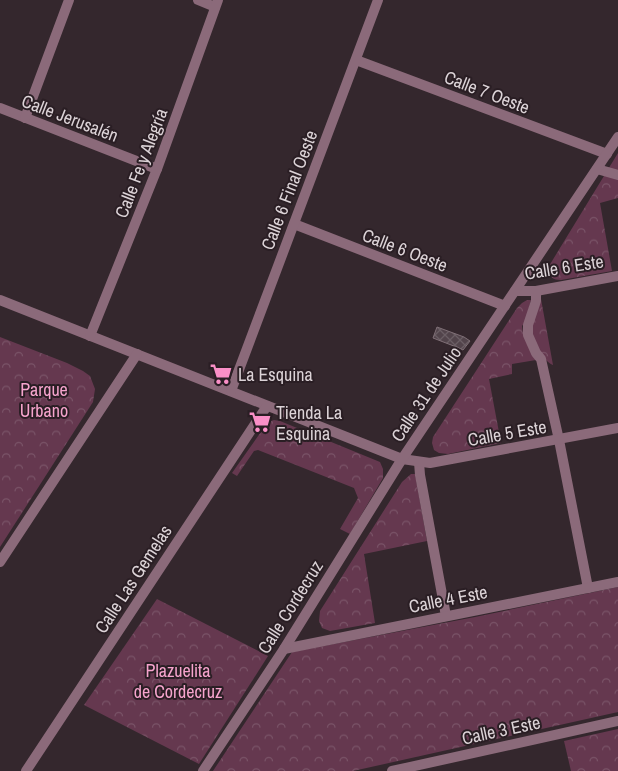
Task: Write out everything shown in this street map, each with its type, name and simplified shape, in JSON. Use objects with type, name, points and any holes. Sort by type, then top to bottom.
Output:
[{"type":"street","points":[[25,118],[69,0]]},
{"type":"street","points":[[198,0],[217,4]]},
{"type":"street","name":"Calle 6 Final Oeste","points":[[231,391],[378,0]]},
{"type":"street","name":"Calle Fe y Alegría","points":[[90,336],[157,169],[217,4]]},
{"type":"street","name":"Calle 7 Oeste","points":[[356,60],[607,154]]},
{"type":"street","name":"Calle Jerusalén","points":[[0,108],[157,169]]},
{"type":"street","name":"Calle 31 de Julio","points":[[0,300],[402,459],[618,137]]},
{"type":"street","points":[[597,169],[618,175]]},
{"type":"street","name":"Calle 6 Oeste","points":[[294,224],[505,306]]},
{"type":"street","name":"Calle 6 Este","points":[[515,291],[536,291],[618,276]]},
{"type":"street","points":[[536,291],[536,302],[528,325],[528,335],[536,353],[541,359],[560,440],[588,588]]},
{"type":"street","points":[[0,562],[137,354]]},
{"type":"street","name":"Calle Las Gemelas","points":[[26,771],[266,406]]},
{"type":"street","name":"Calle 5 Este","points":[[402,459],[430,463],[618,428]]},
{"type":"street","name":"Calle Cordecruz","points":[[203,771],[284,649],[402,459]]},
{"type":"street","points":[[420,462],[420,475],[446,616]]},
{"type":"street","name":"Calle 4 Este","points":[[284,649],[618,582]]},
{"type":"street","name":"Calle 3 Este","points":[[392,771],[618,721]]},
{"type":"green space","points":[[618,153],[618,198],[600,203],[612,271],[561,280],[553,278],[549,272],[549,266]]},
{"type":"green space","points":[[541,299],[553,365],[541,353],[533,335],[533,321]]},
{"type":"green space","points":[[527,300],[531,300],[525,322],[522,326],[523,333],[536,360],[512,364],[512,374],[489,379],[501,443],[448,454],[439,453],[434,450],[433,437],[517,308]]},
{"type":"green space","name":"Parque Urbano","points":[[0,337],[83,371],[90,376],[95,389],[93,402],[0,547]]},
{"type":"green space","points":[[274,420],[380,462],[383,469],[383,478],[350,534],[340,529],[358,498],[354,488],[258,450],[254,451],[237,476],[232,473],[268,422]]},
{"type":"green space","points":[[411,474],[415,474],[427,541],[364,554],[375,623],[330,631],[322,628],[319,621],[320,611],[402,482]]},
{"type":"green space","points":[[618,587],[618,712],[353,771],[213,771],[292,652]]},
{"type":"green space","name":"Plazuelita de Cordecruz","points":[[157,599],[268,656],[199,764],[84,705]]},
{"type":"green space","points":[[618,729],[618,771],[571,771],[564,741]]},
{"type":"building","points":[[437,327],[470,341],[463,350],[433,338]]},
{"type":"place","name":"La Esquina","points":[[221,374]]},
{"type":"place","name":"Tienda La Esquina","points":[[260,422]]}]
